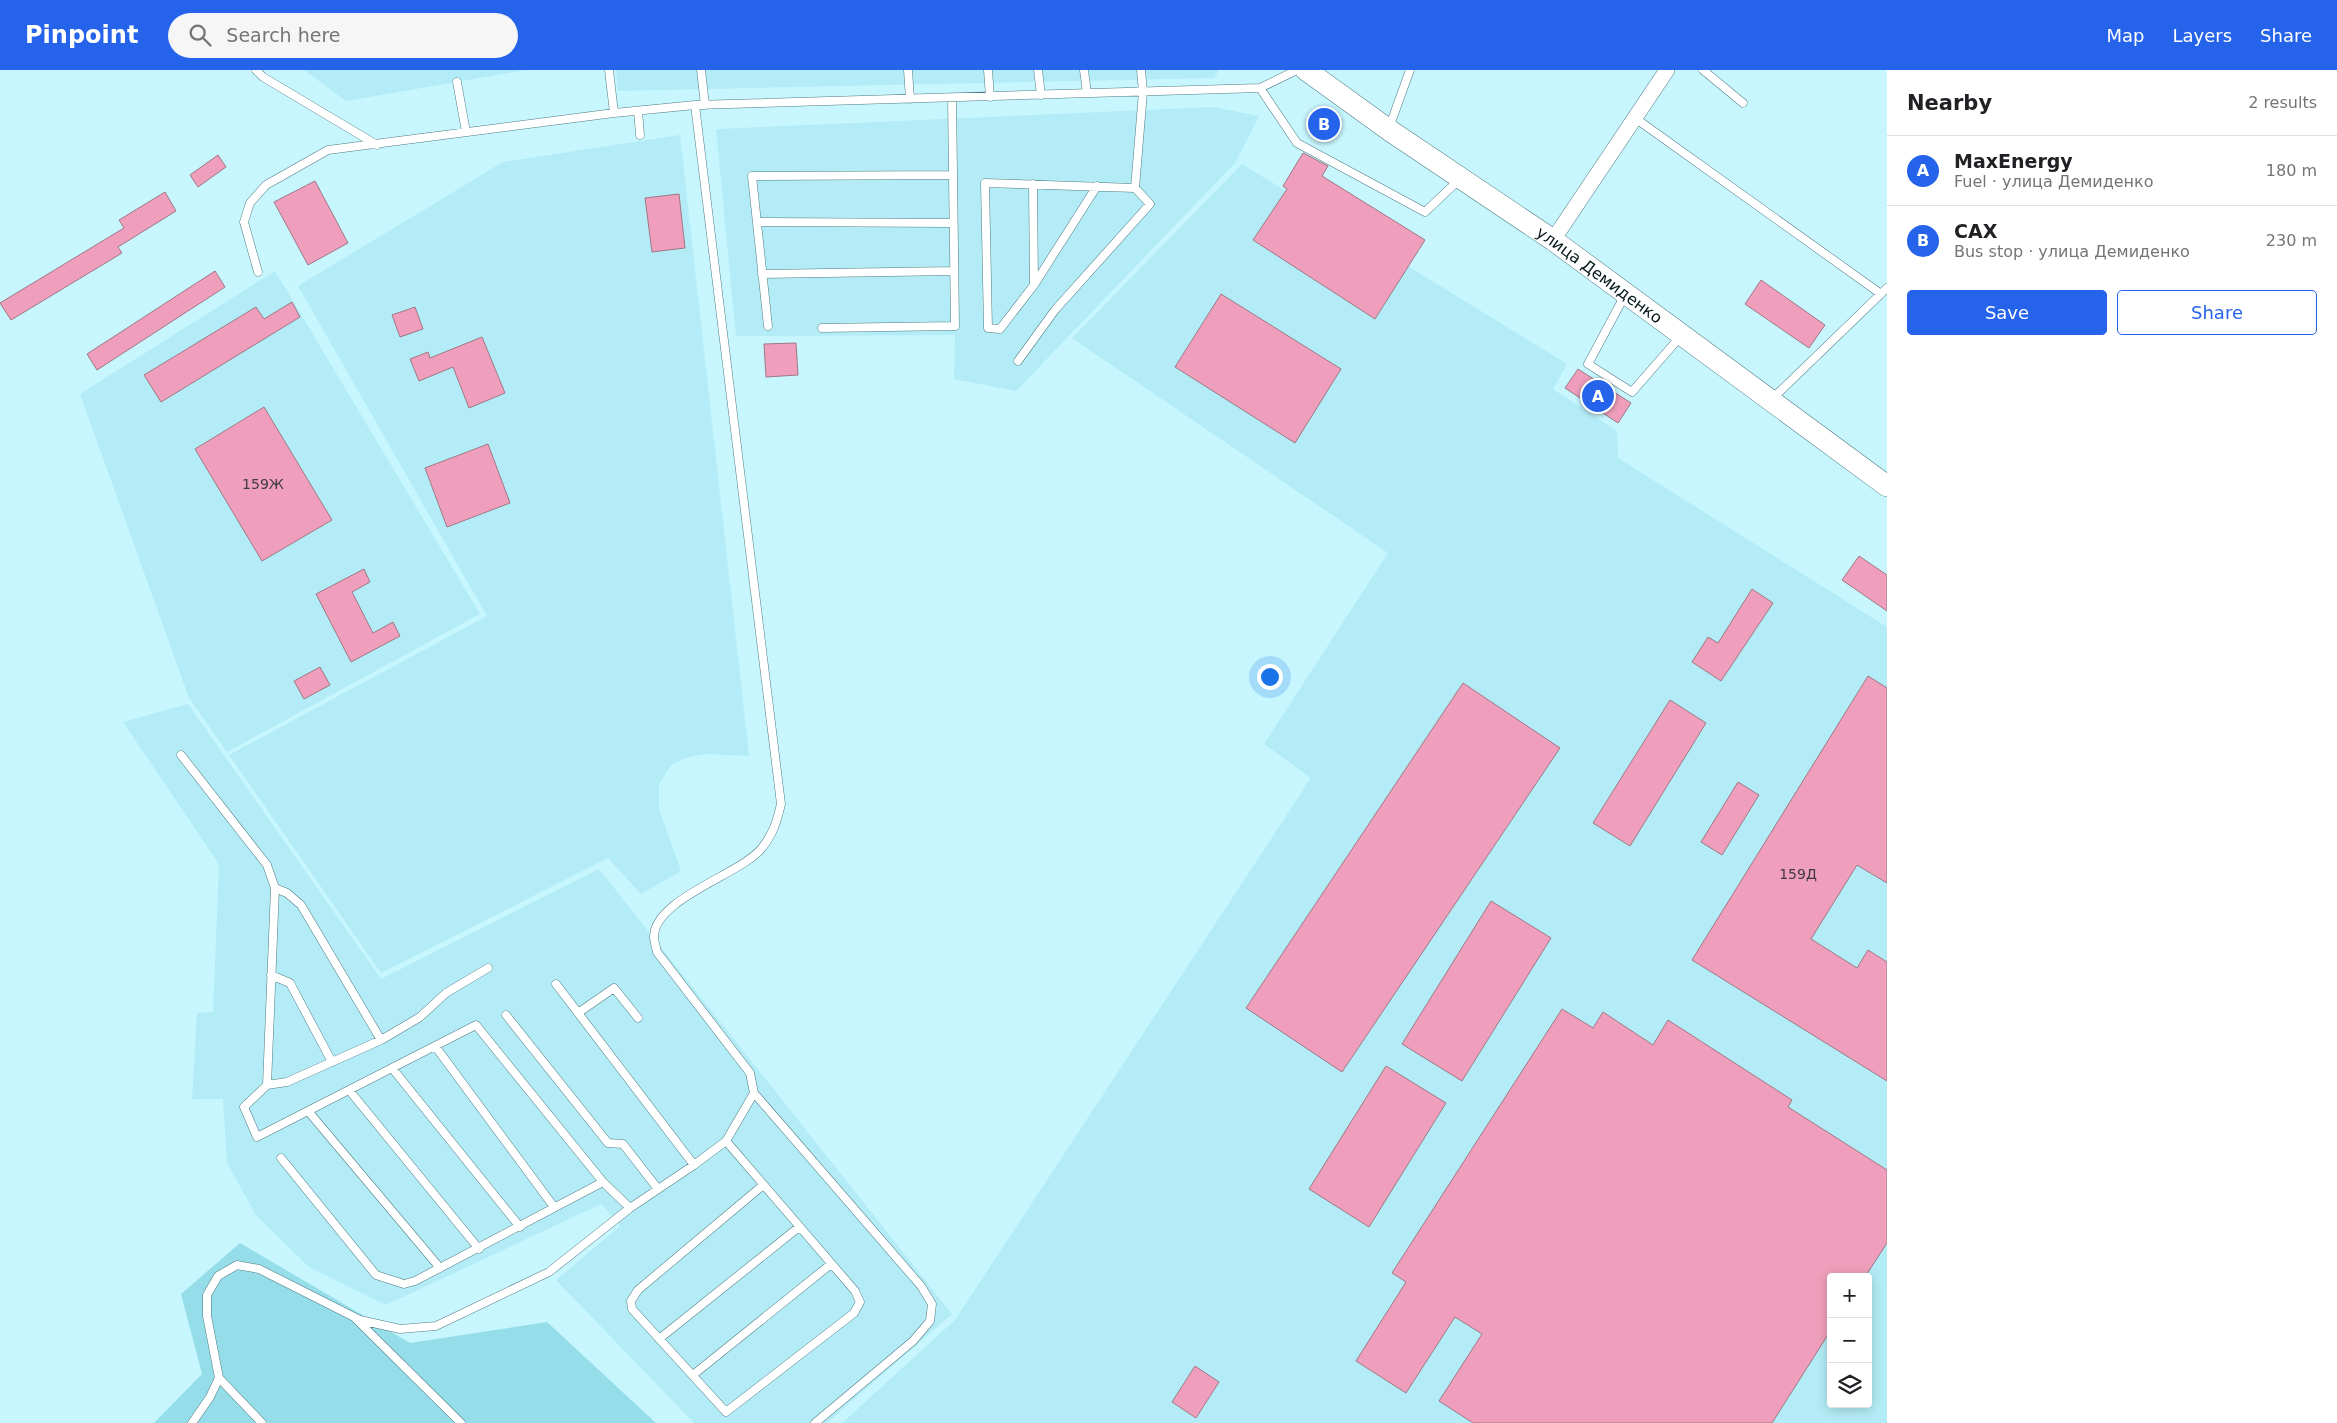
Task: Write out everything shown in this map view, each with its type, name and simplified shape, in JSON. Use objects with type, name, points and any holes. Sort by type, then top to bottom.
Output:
[{"type":"main road","name":"улица Демиденко","points":[[1306,70],[1389,130],[1553,240],[1887,486]]},
{"type":"street","points":[[1553,240],[1667,70]]},
{"type":"lane","points":[[256,70],[263,77],[376,145]]},
{"type":"lane","points":[[609,70],[614,113]]},
{"type":"lane","points":[[701,70],[705,105]]},
{"type":"lane","points":[[908,70],[910,99]]},
{"type":"lane","points":[[988,70],[990,97]]},
{"type":"lane","points":[[1038,70],[1041,95]]},
{"type":"lane","points":[[1084,70],[1087,93]]},
{"type":"lane","points":[[1135,188],[1143,92],[1141,70]]},
{"type":"lane","points":[[258,272],[244,222],[250,202],[266,185],[328,150],[614,113],[695,105],[1260,88],[1297,70]]},
{"type":"lane","points":[[1389,130],[1410,70]]},
{"type":"lane","points":[[1703,70],[1743,103]]},
{"type":"lane","points":[[457,82],[466,132]]},
{"type":"lane","points":[[1260,88],[1297,143],[1425,212],[1461,178]]},
{"type":"lane","points":[[822,328],[955,326],[952,98]]},
{"type":"lane","points":[[695,105],[781,804],[775,828],[761,850],[743,863],[671,906],[660,920],[654,935],[657,952],[750,1073],[754,1093],[921,1286],[932,1304],[930,1322],[913,1341],[815,1423]]},
{"type":"lane","points":[[638,111],[640,135]]},
{"type":"lane","points":[[1635,118],[1884,291],[1771,401]]},
{"type":"lane","points":[[768,326],[752,176],[953,176]]},
{"type":"lane","points":[[1018,361],[1055,310],[1150,204],[1135,188],[1097,186],[986,182],[988,328],[1000,329],[1034,285],[1097,186]]},
{"type":"lane","points":[[1032,184],[1034,285]]},
{"type":"lane","points":[[757,222],[954,223]]},
{"type":"lane","points":[[762,274],[954,271]]},
{"type":"lane","points":[[1626,293],[1588,364],[1632,392],[1682,335]]},
{"type":"lane","points":[[181,755],[266,865],[275,888],[267,1085]]},
{"type":"lane","points":[[275,888],[287,892],[301,905],[381,1040]]},
{"type":"lane","points":[[488,968],[446,993],[420,1017],[381,1040],[286,1082],[267,1085],[244,1107],[257,1137],[476,1025],[603,1182],[630,1208]]},
{"type":"lane","points":[[271,975],[290,984],[332,1062]]},
{"type":"lane","points":[[556,984],[694,1165]]},
{"type":"lane","points":[[578,1013],[614,988],[638,1018]]},
{"type":"lane","points":[[506,1015],[608,1143],[623,1144],[658,1189]]},
{"type":"lane","points":[[435,1046],[554,1207]]},
{"type":"lane","points":[[392,1068],[520,1227]]},
{"type":"lane","points":[[349,1090],[479,1249]]},
{"type":"lane","points":[[262,1423],[219,1378],[207,1316],[208,1296],[218,1276],[237,1265],[259,1269],[354,1317],[400,1329],[436,1326],[549,1272],[630,1208],[726,1141],[754,1093]]},
{"type":"lane","points":[[308,1111],[440,1268]]},
{"type":"lane","points":[[726,1141],[762,1186],[831,1264],[860,1302],[854,1313],[726,1412],[632,1309],[631,1301],[638,1290],[762,1186]]},
{"type":"lane","points":[[281,1158],[376,1275],[404,1284],[414,1281],[479,1249],[603,1182]]},
{"type":"lane","points":[[659,1339],[799,1227]]},
{"type":"lane","points":[[692,1375],[831,1264]]},
{"type":"lane","points":[[354,1317],[461,1423]]},
{"type":"lane","points":[[192,1423],[210,1397],[219,1378]]},
{"type":"shaded area","points":[[304,70],[526,70],[346,101]]},
{"type":"shaded area","points":[[616,70],[1219,70],[1214,78],[618,91]]},
{"type":"shaded area","points":[[1213,107],[1259,116],[1235,163],[1016,391],[954,379],[955,335],[736,336],[716,129]]},
{"type":"shaded area","points":[[680,135],[749,756],[705,754],[685,758],[671,765],[659,784],[659,809],[681,871],[641,894],[608,858],[381,973],[229,755],[487,616],[298,286],[503,162]]},
{"type":"shaded area","points":[[1242,164],[1567,364],[1553,389],[1617,431],[1618,458],[1887,627],[1887,1423],[842,1423],[955,1320],[1311,778],[1264,744],[1388,553],[1072,338]]},
{"type":"shaded area","points":[[275,271],[480,614],[227,752],[189,698],[80,394]]},
{"type":"shaded area","points":[[188,704],[381,979],[599,869],[952,1314],[827,1423],[694,1423],[556,1280],[620,1226],[601,1204],[386,1305],[309,1267],[256,1215],[227,1163],[223,1099],[192,1099],[197,1013],[213,1012],[219,864],[123,722]]},
{"type":"shaded area","points":[[240,1243],[410,1343],[547,1322],[656,1423],[154,1423],[202,1374],[181,1294]]},
{"type":"building","points":[[1303,153],[1328,166],[1322,176],[1425,240],[1375,319],[1253,240],[1287,189],[1283,186]]},
{"type":"building","points":[[218,155],[226,167],[198,187],[190,175]]},
{"type":"building","points":[[315,181],[348,243],[308,265],[274,202]]},
{"type":"building","points":[[165,192],[176,211],[118,247],[122,253],[11,320],[0,303],[124,228],[119,220]]},
{"type":"building","points":[[679,194],[685,248],[652,252],[645,198]]},
{"type":"building","points":[[215,271],[225,287],[97,370],[87,354]]},
{"type":"building","points":[[1761,280],[1825,325],[1809,348],[1745,304]]},
{"type":"building","points":[[1221,294],[1341,369],[1295,443],[1175,367]]},
{"type":"building","points":[[292,302],[300,317],[161,402],[144,375],[256,307],[264,319]]},
{"type":"building","points":[[415,307],[423,329],[400,337],[392,315]]},
{"type":"building","points":[[482,337],[505,393],[469,408],[453,367],[419,381],[410,359],[428,352],[430,358]]},
{"type":"building","points":[[796,343],[798,375],[766,377],[764,344]]},
{"type":"building","points":[[1578,369],[1631,403],[1618,423],[1565,388]]},
{"type":"building","points":[[264,407],[332,520],[262,561],[195,449]]},
{"type":"building","points":[[488,444],[510,503],[447,527],[425,468]]},
{"type":"building","points":[[1859,556],[1887,575],[1887,611],[1842,580]]},
{"type":"building","points":[[364,569],[370,582],[352,592],[373,633],[393,622],[400,636],[351,662],[316,594]]},
{"type":"building","points":[[1752,589],[1773,603],[1721,681],[1692,662],[1708,637],[1718,643]]},
{"type":"building","points":[[320,667],[330,685],[304,699],[294,681]]},
{"type":"building","points":[[1868,676],[1887,688],[1887,883],[1857,865],[1811,939],[1857,968],[1868,950],[1887,962],[1887,1081],[1692,960]]},
{"type":"building","points":[[1463,683],[1560,748],[1342,1072],[1246,1008]]},
{"type":"building","points":[[1670,700],[1706,723],[1630,846],[1593,823]]},
{"type":"building","points":[[1738,782],[1759,795],[1722,855],[1701,842]]},
{"type":"building","points":[[1491,901],[1551,938],[1462,1081],[1402,1044]]},
{"type":"building","points":[[1562,1009],[1593,1028],[1603,1012],[1653,1045],[1668,1020],[1792,1100],[1788,1107],[1887,1170],[1887,1243],[1868,1273],[1827,1273],[1827,1336],[1772,1423],[1473,1423],[1439,1401],[1482,1334],[1455,1317],[1406,1393],[1356,1361],[1406,1282],[1392,1273]]},
{"type":"building","points":[[1386,1066],[1446,1103],[1369,1227],[1309,1189]]},
{"type":"building","points":[[1195,1366],[1219,1382],[1196,1418],[1172,1402]]},
{"type":"place","name":"САХ","points":[[1324,124]]},
{"type":"place","name":"MaxEnergy","points":[[1598,396]]}]
